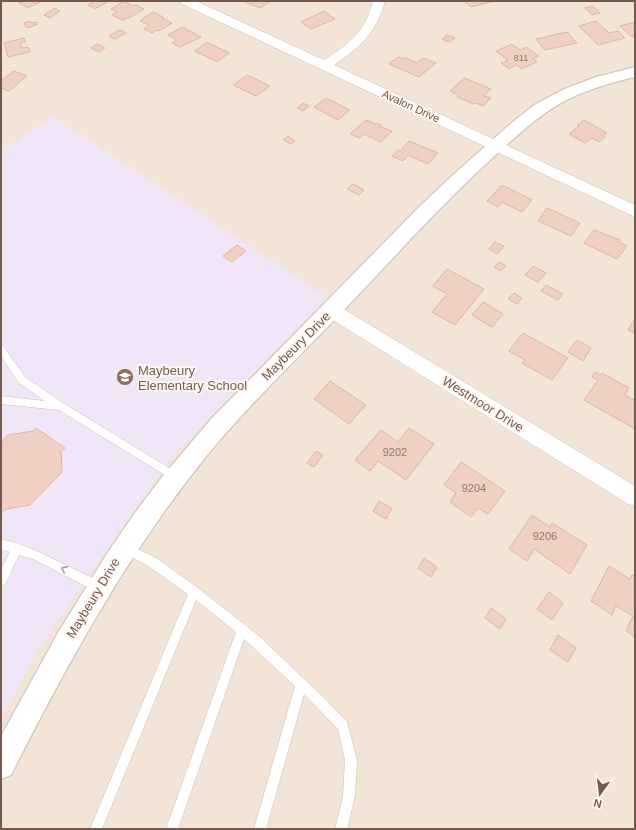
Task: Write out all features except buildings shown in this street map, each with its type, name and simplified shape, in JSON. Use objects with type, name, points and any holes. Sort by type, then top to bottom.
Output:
[{"type":"street","name":"Avalon Drive","points":[[186,1],[635,211]]},
{"type":"street","points":[[324,66],[347,51],[368,30],[377,10],[379,1]]},
{"type":"street","name":"Maybeury Drive","points":[[1,765],[80,618],[124,548],[176,477],[234,407],[477,162],[530,115],[550,102],[583,87],[635,72]]},
{"type":"street","name":"Westmoor Drive","points":[[331,310],[635,497]]},
{"type":"lane","points":[[1,349],[22,380],[60,406],[176,477]]},
{"type":"lane","points":[[1,400],[60,406]]},
{"type":"lane","points":[[1,544],[36,555],[99,587]]},
{"type":"lane","points":[[1,581],[17,548]]},
{"type":"lane","points":[[124,548],[152,562],[194,592],[256,641],[343,726],[351,760],[349,796],[342,829]]},
{"type":"lane","points":[[96,829],[194,592]]},
{"type":"lane","points":[[172,829],[242,630]]},
{"type":"lane","points":[[260,829],[301,684]]},
{"type":"shaded area","points":[[1,1],[635,1],[635,829],[1,829]]},
{"type":"shaded area","name":"Maybeury Elementary School","points":[[52,116],[327,297],[172,456],[38,649],[1,719],[1,153]]},
{"type":"place","name":"Maybeury Elementary School","points":[[125,377]]}]
